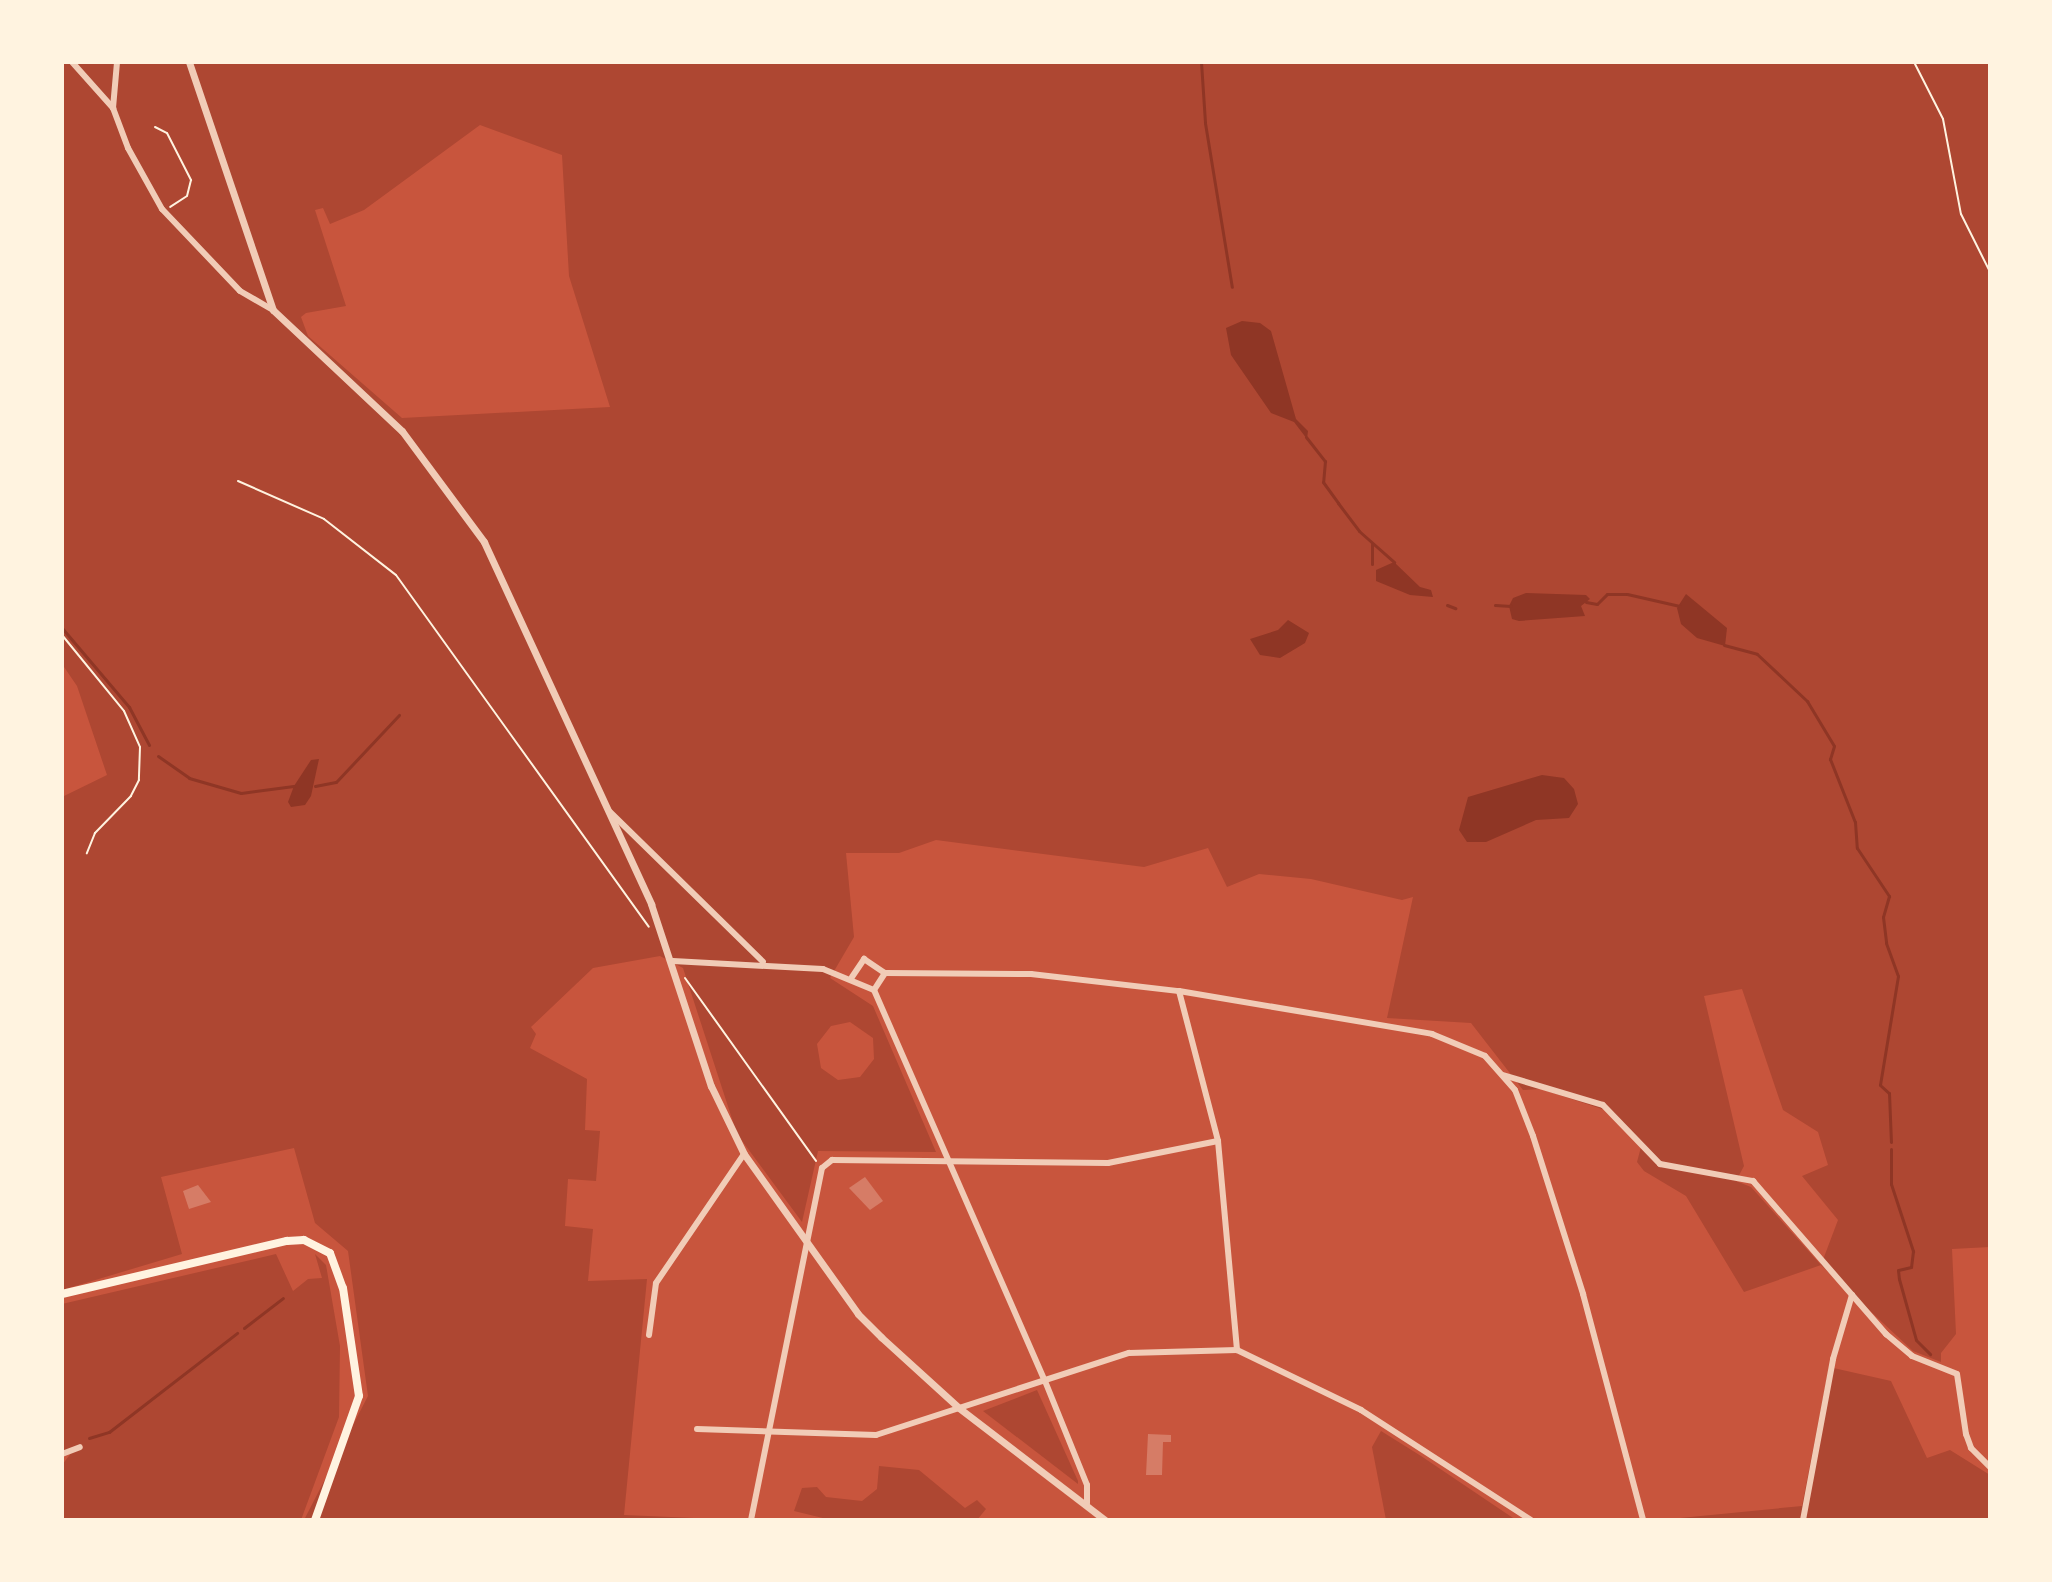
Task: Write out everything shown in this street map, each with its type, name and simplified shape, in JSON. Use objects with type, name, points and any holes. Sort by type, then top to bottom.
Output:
[{"type":"main road","points":[[62,1294],[287,1241],[304,1240],[330,1253],[343,1288],[359,1396],[315,1520]]},
{"type":"street","points":[[72,62],[113,108],[128,148],[162,209],[240,291],[273,310],[402,431],[484,542],[610,812],[673,961],[715,1098],[744,1154],[807,1244],[858,1314],[959,1408],[1087,1503],[1105,1520]]},
{"type":"street","points":[[113,108],[117,62]]},
{"type":"street","points":[[189,62],[273,310]]},
{"type":"street","points":[[610,812],[763,962]]},
{"type":"street","points":[[852,977],[864,959],[885,973],[1031,974],[1179,991],[1443,1037],[1472,1048],[1503,1075],[1524,1113],[1566,1237],[1643,1520]]},
{"type":"street","points":[[673,961],[763,962],[852,977],[874,990],[1045,1381],[1087,1485],[1087,1503]]},
{"type":"street","points":[[874,990],[885,973]]},
{"type":"street","points":[[1179,991],[1218,1141],[1237,1350]]},
{"type":"street","points":[[1503,1075],[1603,1105],[1660,1164],[1753,1181],[1899,1347],[1957,1374],[1971,1448],[1990,1467]]},
{"type":"street","points":[[752,1519],[822,1168],[832,1160],[1108,1163],[1218,1141]]},
{"type":"street","points":[[649,1335],[656,1283],[744,1154]]},
{"type":"street","points":[[1803,1520],[1833,1359],[1852,1295]]},
{"type":"street","points":[[697,1429],[876,1435],[1144,1350],[1237,1350],[1361,1410],[1531,1520]]},
{"type":"street","points":[[62,1454],[80,1447]]},
{"type":"path","points":[[1914,62],[1943,119],[1961,214],[1990,272]]},
{"type":"path","points":[[155,127],[167,133],[174,154],[187,167],[191,188],[178,204]]},
{"type":"path","points":[[238,481],[324,519],[396,575],[655,935]]},
{"type":"path","points":[[62,635],[124,711],[140,747],[139,780],[131,796],[95,833],[87,853]]},
{"type":"path","points":[[673,961],[822,1168]]},
{"type":"shaded area","points":[[62,62],[1990,62],[1990,1247],[1952,1249],[1956,1334],[1941,1353],[1941,1362],[1913,1351],[1821,1265],[1744,1292],[1686,1196],[1644,1171],[1637,1162],[1641,1147],[1605,1110],[1541,1089],[1523,1090],[1471,1023],[1387,1018],[1413,897],[1402,900],[1311,879],[1259,874],[1227,887],[1208,848],[1144,867],[936,840],[899,853],[846,853],[854,937],[830,978],[873,1006],[936,1152],[818,1151],[802,1222],[737,1134],[683,968],[660,956],[593,968],[531,1027],[536,1034],[530,1048],[587,1079],[585,1130],[600,1131],[596,1181],[568,1179],[565,1226],[593,1229],[588,1281],[647,1279],[624,1515],[741,1520],[304,1520],[368,1396],[348,1251],[315,1223],[294,1148],[161,1177],[182,1254],[62,1290],[62,797],[107,775],[77,686],[62,664]],"holes":[[[480,125],[562,155],[569,276],[610,407],[402,418],[308,336],[301,317],[306,313],[346,306],[315,210],[323,208],[330,224],[364,210]],[[1742,989],[1783,1110],[1818,1132],[1828,1165],[1802,1176],[1838,1220],[1821,1265],[1751,1187],[1736,1181],[1744,1166],[1704,996]],[[850,1022],[873,1038],[874,1059],[860,1077],[838,1080],[821,1068],[817,1044],[831,1026]]]},
{"type":"shaded area","points":[[1242,321],[1260,323],[1271,331],[1296,419],[1308,431],[1307,439],[1294,422],[1271,413],[1231,355],[1226,328]]},
{"type":"shaded area","points":[[1394,562],[1420,587],[1431,590],[1433,597],[1410,595],[1376,581],[1376,570]]},
{"type":"shaded area","points":[[1526,593],[1586,595],[1590,599],[1581,606],[1585,616],[1512,619],[1509,606],[1513,598]]},
{"type":"shaded area","points":[[1686,594],[1727,628],[1725,646],[1697,638],[1681,624],[1677,608]]},
{"type":"shaded area","points":[[1288,620],[1309,633],[1305,643],[1280,658],[1260,655],[1250,639],[1278,630]]},
{"type":"shaded area","points":[[319,759],[311,796],[305,805],[291,807],[288,802],[294,786],[311,760]]},
{"type":"shaded area","points":[[1542,775],[1564,778],[1574,789],[1578,804],[1569,818],[1536,820],[1486,842],[1467,842],[1459,830],[1468,797]]},
{"type":"shaded area","points":[[276,1254],[293,1291],[308,1279],[322,1278],[315,1254],[326,1265],[340,1346],[339,1417],[301,1520],[62,1520],[62,1465],[75,1448],[62,1451],[62,1304]]},
{"type":"shaded area","points":[[1829,1367],[1891,1381],[1927,1458],[1950,1450],[1990,1475],[1990,1520],[1660,1520],[1802,1506]]},
{"type":"shaded area","points":[[1037,1390],[1078,1481],[1078,1484],[983,1411]]},
{"type":"shaded area","points":[[1381,1431],[1516,1520],[1386,1520],[1372,1447]]},
{"type":"shaded area","points":[[879,1466],[919,1470],[965,1508],[977,1500],[986,1509],[977,1520],[831,1520],[794,1511],[802,1488],[817,1487],[826,1497],[862,1501],[877,1489]]},
{"type":"building","points":[[865,1177],[883,1201],[870,1210],[849,1188]]},
{"type":"building","points":[[198,1185],[211,1202],[189,1209],[183,1191]]},
{"type":"building","points":[[1148,1434],[1171,1435],[1171,1442],[1163,1442],[1162,1475],[1146,1475]]},
{"type":"waterway","points":[[1201,62],[1205,123],[1232,287]]},
{"type":"waterway","points":[[1306,437],[1325,461],[1323,482],[1359,531],[1394,562]]},
{"type":"waterway","points":[[1372,544],[1372,564]]},
{"type":"waterway","points":[[1586,602],[1597,604],[1607,594],[1627,594],[1680,606]]},
{"type":"waterway","points":[[1447,605],[1455,608]]},
{"type":"waterway","points":[[1495,605],[1511,606]]},
{"type":"waterway","points":[[62,628],[129,707],[149,745]]},
{"type":"waterway","points":[[1724,645],[1757,654],[1807,701],[1834,746],[1830,759],[1855,822],[1857,848],[1889,896],[1883,917],[1886,943],[1898,976],[1880,1085],[1889,1093],[1891,1142]]},
{"type":"waterway","points":[[315,786],[336,782],[399,715]]},
{"type":"waterway","points":[[158,756],[189,778],[241,793],[294,786]]},
{"type":"waterway","points":[[1891,1149],[1891,1184],[1913,1251],[1911,1267],[1898,1270],[1899,1279],[1916,1340],[1930,1354]]},
{"type":"waterway","points":[[244,1328],[283,1298]]},
{"type":"waterway","points":[[89,1438],[109,1432],[237,1333]]}]
